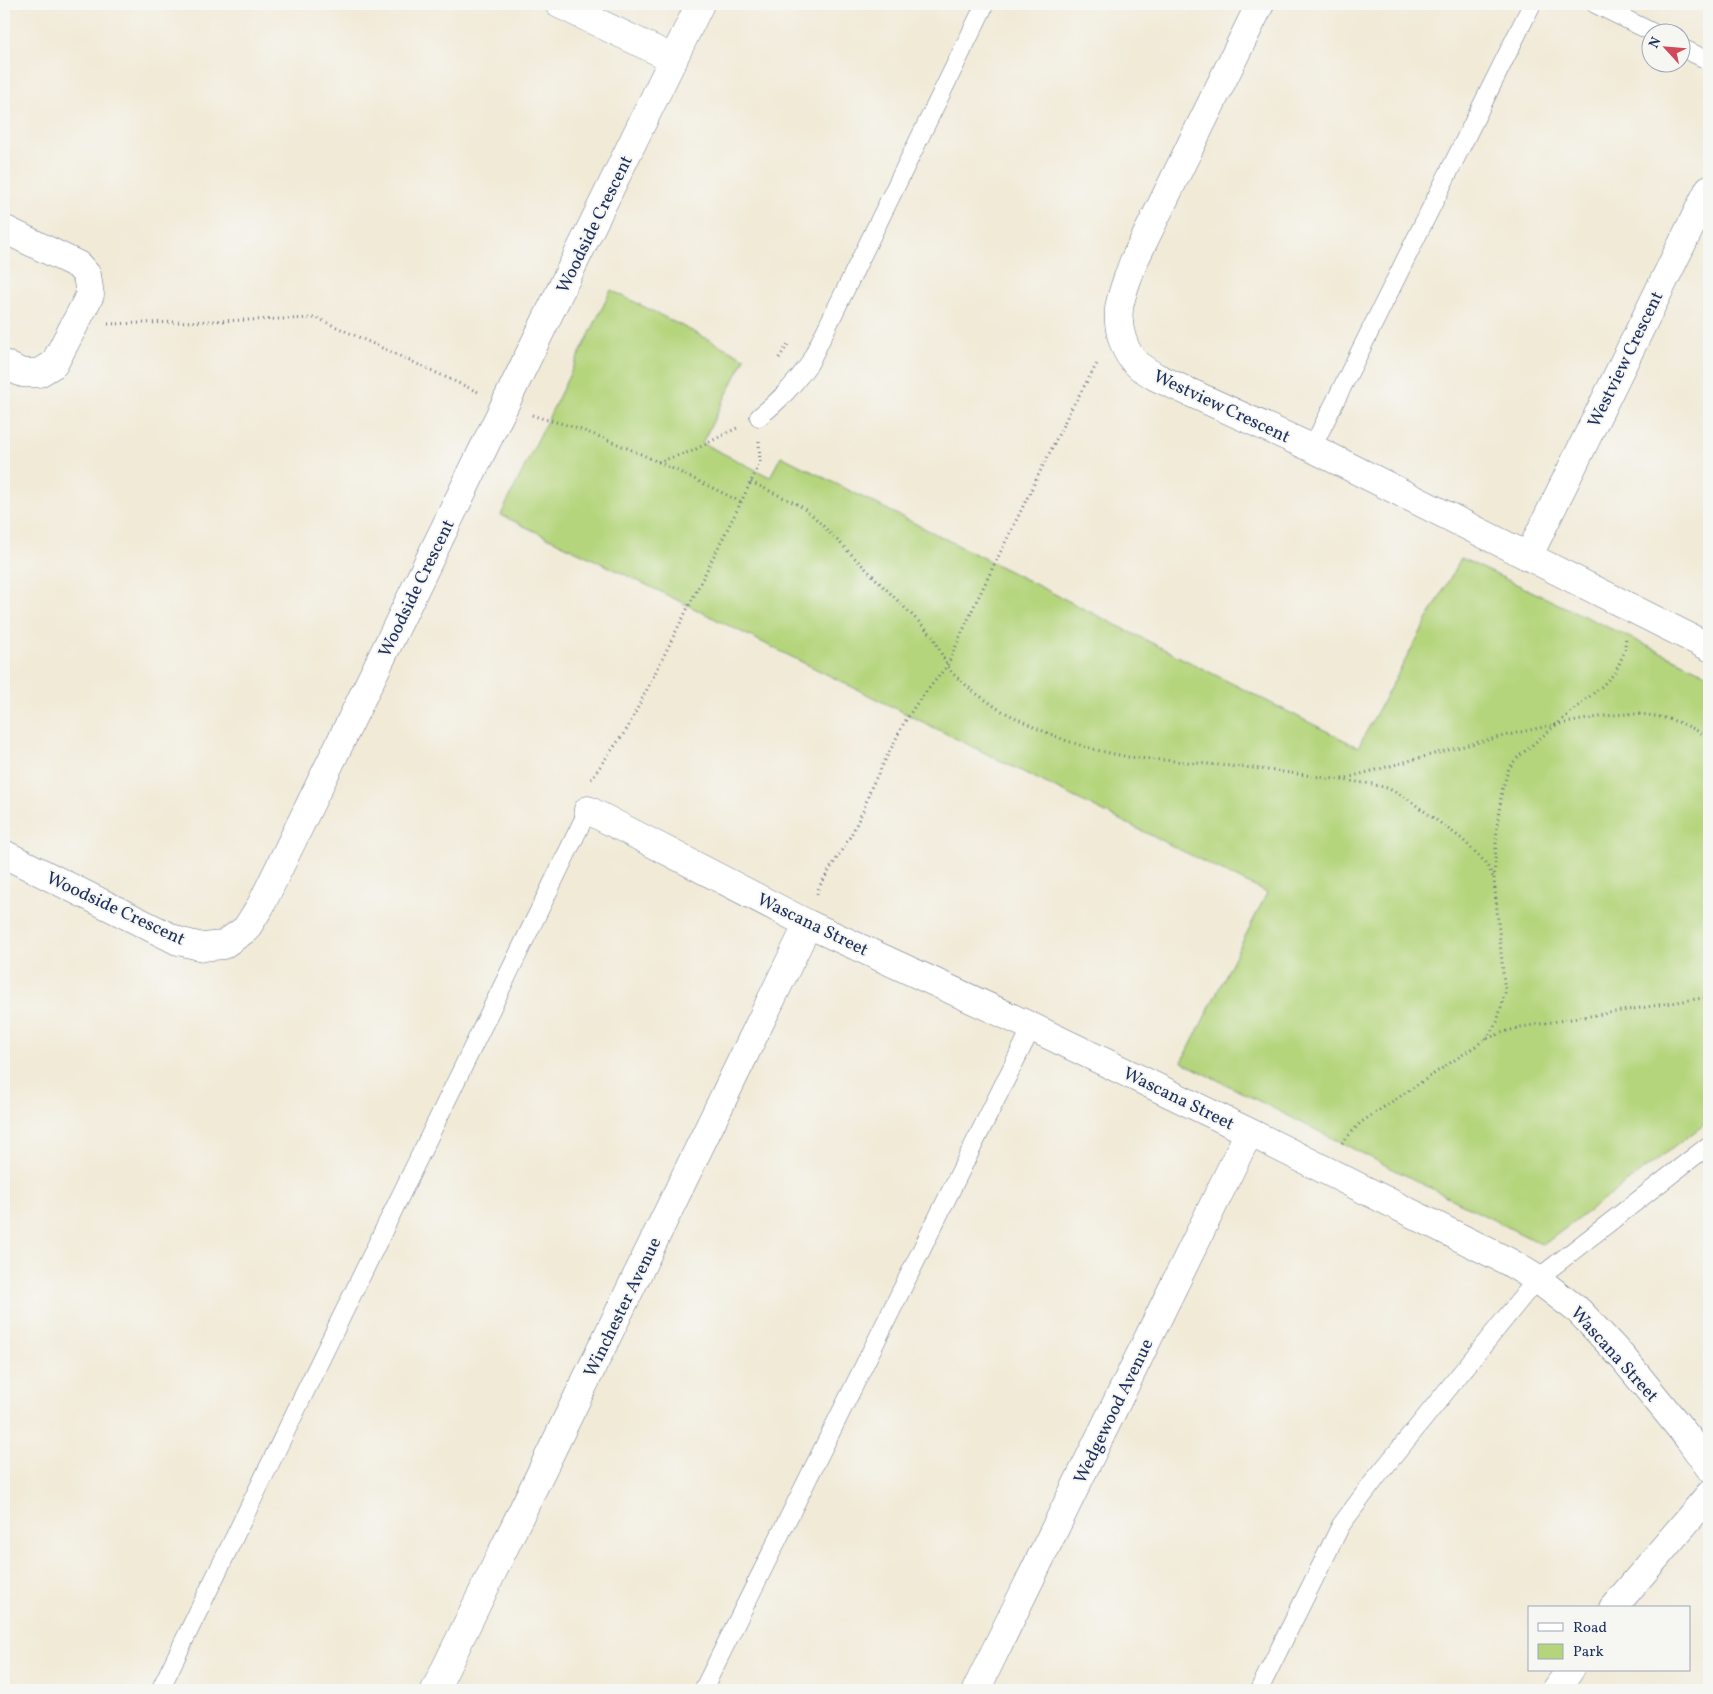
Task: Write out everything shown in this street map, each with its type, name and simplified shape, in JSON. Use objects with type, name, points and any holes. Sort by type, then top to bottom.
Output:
[{"type":"street","points":[[558,4],[674,59]]},
{"type":"street","name":"Woodside Crescent","points":[[4,854],[178,941],[203,947],[223,945],[246,929],[261,905],[700,4]]},
{"type":"street","name":"Westview Crescent","points":[[1260,4],[1133,264],[1123,291],[1119,310],[1120,326],[1126,348],[1138,365],[1156,377],[1312,448],[1709,647]]},
{"type":"street","name":"Westview Crescent","points":[[1528,557],[1709,189]]},
{"type":"street","points":[[4,229],[78,265],[87,275],[90,295],[54,364],[39,373],[22,373],[4,364]]},
{"type":"street","name":"Wascana Street","points":[[588,810],[808,924],[1032,1026],[1509,1262],[1537,1279],[1580,1312],[1623,1358],[1689,1439],[1709,1468]]},
{"type":"street","name":"Winchester Avenue","points":[[435,1690],[808,924]]},
{"type":"street","name":"Wedgewood Avenue","points":[[976,1690],[1249,1132]]},
{"type":"street","points":[[1615,1606],[1709,1495]]},
{"type":"street","points":[[1556,1690],[1569,1672]]},
{"type":"lane","points":[[759,417],[793,387],[809,364],[986,4]]},
{"type":"lane","points":[[1312,448],[1532,4]]},
{"type":"lane","points":[[1595,4],[1640,26]]},
{"type":"lane","points":[[1690,52],[1709,62]]},
{"type":"lane","points":[[160,1690],[588,810]]},
{"type":"lane","points":[[703,1690],[1032,1026]]},
{"type":"lane","points":[[1259,1690],[1341,1525],[1376,1478],[1537,1279],[1709,1145]]},
{"type":"path","points":[[75,325],[317,318],[505,404],[534,416],[588,433],[657,462],[741,502]]},
{"type":"path","points":[[808,924],[819,887],[851,835],[894,740],[918,702],[947,666],[974,606],[1070,411],[1120,326]]},
{"type":"path","points":[[657,462],[692,451],[759,417]]},
{"type":"path","points":[[751,482],[799,505],[812,515],[933,636],[947,666],[953,674],[974,692],[1000,710],[1067,741],[1128,757],[1253,768],[1372,784],[1387,788],[1405,797],[1468,844],[1486,863],[1494,879]]},
{"type":"path","points":[[1486,1039],[1497,1022],[1505,994],[1494,879],[1497,826],[1502,790],[1509,768],[1518,757],[1615,673],[1624,653],[1629,608]]},
{"type":"path","points":[[1339,780],[1524,731],[1612,714],[1638,714],[1678,721],[1698,730],[1709,738]]},
{"type":"path","points":[[1319,1167],[1360,1123],[1486,1039],[1521,1027],[1709,997]]},
{"type":"green space","points":[[611,290],[745,358],[702,443],[770,477],[781,456],[1358,747],[1461,558],[1709,675],[1709,1121],[1543,1245],[1182,1062],[1267,893],[651,587],[501,515]]}]
